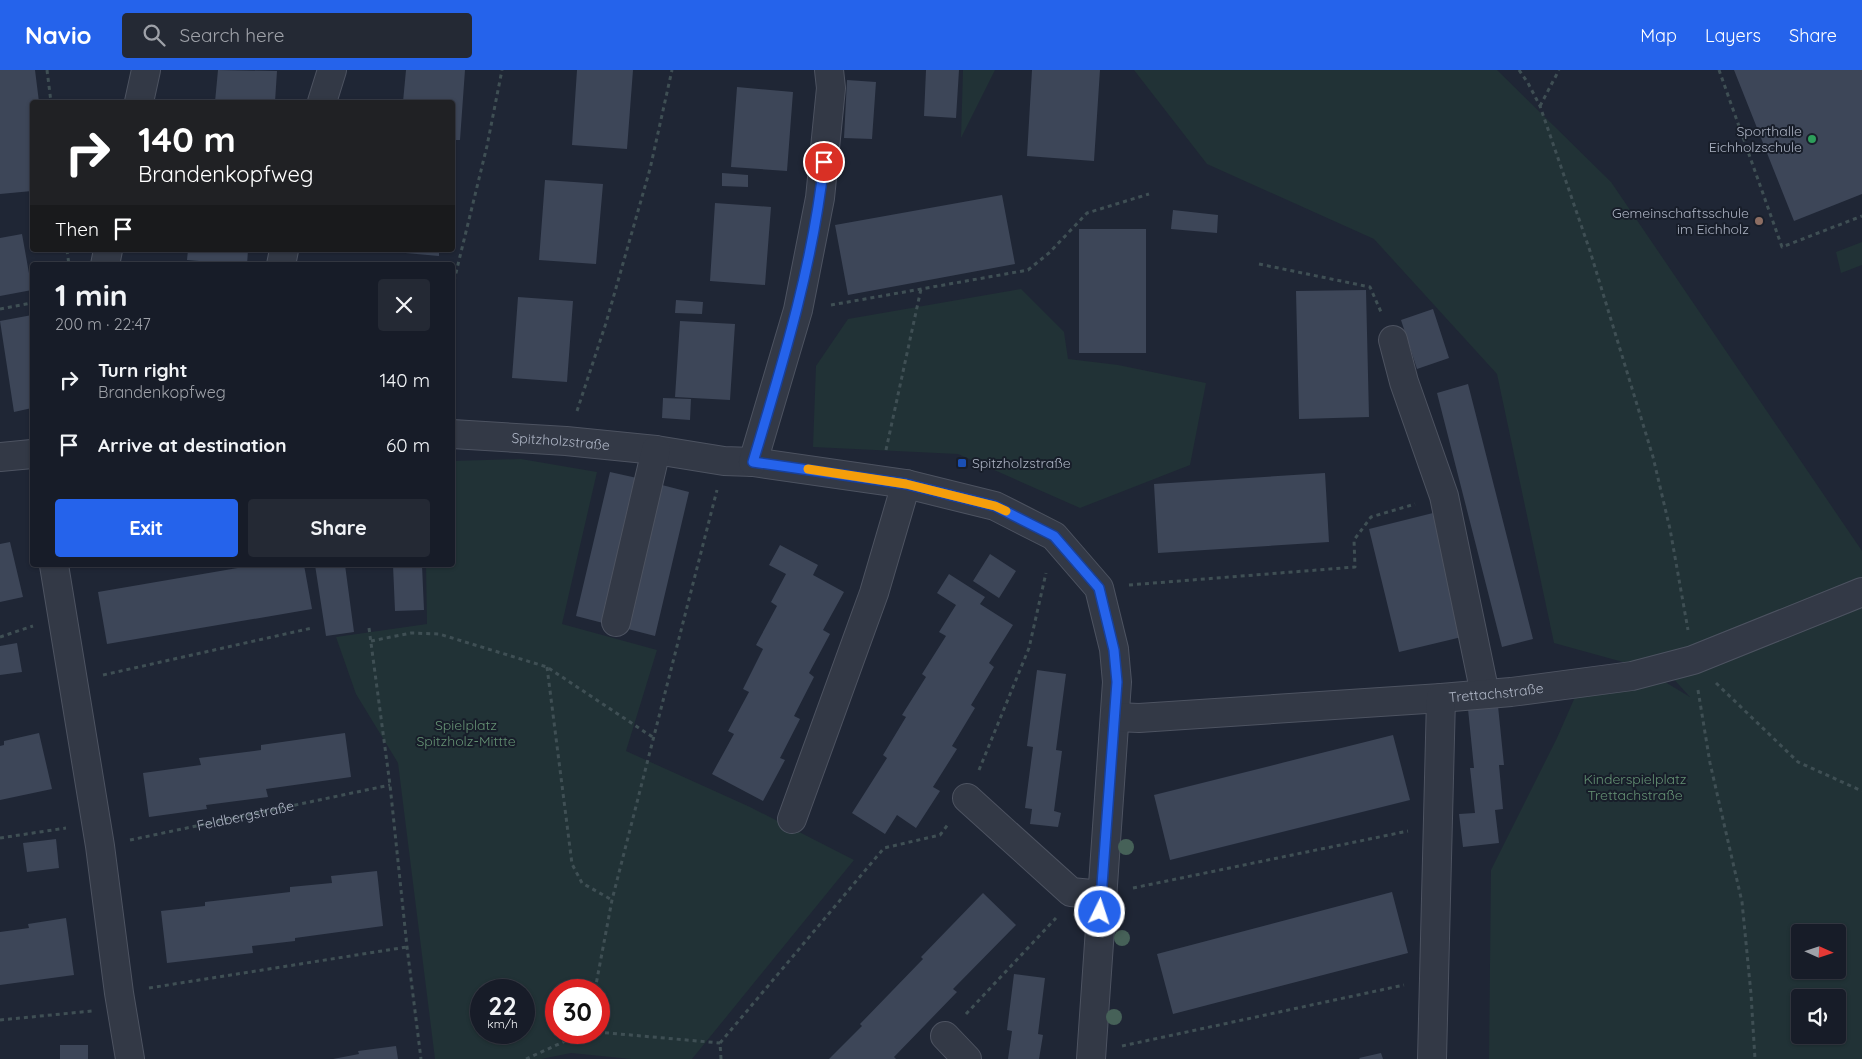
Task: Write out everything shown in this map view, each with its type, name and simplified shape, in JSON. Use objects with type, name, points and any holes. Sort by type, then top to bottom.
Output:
[{"type":"street","points":[[139,100],[146,70]]},
{"type":"street","points":[[323,100],[332,70]]},
{"type":"street","points":[[753,462],[798,310],[820,198],[831,88],[829,70]]},
{"type":"street","points":[[1393,340],[1404,382],[1444,496],[1485,694]]},
{"type":"street","name":"Spitzholzstraße","points":[[455,434],[566,441],[656,450],[724,461],[753,462],[906,484],[995,506],[1054,536],[1099,588],[1114,650],[1117,682],[1091,1056]]},
{"type":"street","points":[[616,622],[656,450]]},
{"type":"street","points":[[0,458],[30,454]]},
{"type":"street","points":[[792,819],[874,593],[906,484]]},
{"type":"street","points":[[54,567],[98,835],[130,1059]]},
{"type":"street","name":"Trettachstraße","points":[[1115,717],[1139,718],[1442,698],[1632,676],[1693,660],[1862,592]]},
{"type":"street","points":[[1432,1059],[1442,698]]},
{"type":"street","points":[[968,798],[1071,892],[1102,894]]},
{"type":"street","points":[[945,1036],[967,1059]]},
{"type":"path","points":[[47,70],[51,100]]},
{"type":"path","points":[[455,277],[487,146],[502,70]]},
{"type":"path","points":[[566,441],[606,324],[650,168],[672,70]]},
{"type":"path","points":[[1519,70],[1540,106],[1590,250],[1653,457],[1670,528],[1710,763],[1742,902],[1755,1059]]},
{"type":"path","points":[[1540,106],[1559,70]]},
{"type":"path","points":[[1719,70],[1782,247],[1862,216]]},
{"type":"path","points":[[798,310],[1028,270],[1049,253],[1087,213],[1149,194]]},
{"type":"path","points":[[1259,264],[1370,286],[1393,340]]},
{"type":"path","points":[[879,480],[921,289]]},
{"type":"path","points":[[0,309],[30,303]]},
{"type":"path","points":[[597,979],[612,900],[724,461]]},
{"type":"path","points":[[1099,588],[1355,568],[1354,540],[1371,517],[1444,496]]},
{"type":"path","points":[[721,1059],[720,1042],[884,848],[940,835],[968,798],[1029,648],[1054,536]]},
{"type":"path","points":[[73,681],[312,628]]},
{"type":"path","points":[[369,628],[390,785],[407,947],[422,1059]]},
{"type":"path","points":[[371,641],[410,633],[439,634],[547,667],[654,738]]},
{"type":"path","points":[[1693,660],[1733,701],[1798,762],[1862,791]]},
{"type":"path","points":[[547,667],[572,864],[582,883],[612,900]]},
{"type":"path","name":"Feldbergstraße","points":[[0,838],[98,835],[390,785]]},
{"type":"path","points":[[1102,894],[1438,824]]},
{"type":"path","points":[[945,1036],[1060,914]]},
{"type":"path","points":[[0,1020],[121,1001],[407,947]]},
{"type":"path","points":[[1091,1056],[1434,979]]},
{"type":"path","points":[[610,1033],[720,1042]]},
{"type":"path","points":[[526,1059],[559,1044]]},
{"type":"green space","points":[[963,70],[995,70],[961,138]]},
{"type":"green space","name":"Kinderspielplatz Trettachstraße","points":[[1134,70],[1497,70],[1611,182],[1862,551],[1862,1059],[1489,1059],[1491,870],[1557,738],[1575,697],[1665,682],[1690,697],[1670,675],[1554,643],[1497,374],[1374,239],[1207,164]]},
{"type":"green space","points":[[1862,242],[1862,265],[1841,273],[1836,252]]},
{"type":"green space","points":[[1021,289],[1064,332],[1068,359],[1118,365],[1206,383],[1190,465],[1080,508],[958,454],[813,447],[816,366],[848,319]]},
{"type":"green space","name":"Spielplatz Spitzholz-Mittte","points":[[521,459],[597,472],[562,624],[657,650],[626,751],[750,807],[854,860],[692,1059],[631,1059],[571,1053],[541,1059],[435,1059],[398,763],[356,694],[336,637],[427,624],[426,567],[455,567],[455,461]]},
{"type":"building","points":[[0,70],[35,70],[39,100],[30,100],[30,191],[0,194]]},
{"type":"building","points":[[218,70],[277,71],[275,100],[215,100]]},
{"type":"building","points":[[406,70],[465,70],[460,140],[455,140],[455,100],[403,100]]},
{"type":"building","points":[[577,70],[633,70],[627,149],[572,145]]},
{"type":"building","points":[[926,70],[959,70],[956,118],[924,116]]},
{"type":"building","points":[[1032,70],[1100,70],[1094,161],[1027,156]]},
{"type":"building","name":"Sporthalle Eichholzschule","points":[[1734,70],[1862,70],[1862,194],[1794,221]]},
{"type":"building","points":[[847,80],[876,82],[872,139],[844,138]]},
{"type":"building","points":[[737,87],[793,92],[787,171],[731,167]]},
{"type":"building","points":[[722,173],[748,175],[748,187],[722,186]]},
{"type":"building","points":[[545,180],[603,184],[596,264],[539,260]]},
{"type":"building","points":[[1002,195],[1015,264],[848,295],[835,225]]},
{"type":"building","points":[[715,203],[771,207],[765,285],[710,281]]},
{"type":"building","points":[[1173,210],[1218,215],[1217,233],[1171,229]]},
{"type":"building","points":[[1079,229],[1146,229],[1146,353],[1079,353]]},
{"type":"building","points":[[22,234],[30,279],[30,290],[0,296],[0,238]]},
{"type":"building","points":[[188,252],[248,252],[247,262],[187,260]]},
{"type":"building","points":[[394,252],[439,252],[439,256]]},
{"type":"building","points":[[1366,290],[1369,417],[1299,419],[1296,291]]},
{"type":"building","points":[[518,297],[573,301],[567,382],[512,378]]},
{"type":"building","points":[[676,300],[703,302],[702,314],[675,313]]},
{"type":"building","points":[[1433,309],[1449,358],[1417,369],[1401,320]]},
{"type":"building","points":[[30,315],[30,408],[14,412],[0,321]]},
{"type":"building","points":[[680,321],[735,324],[730,400],[675,397]]},
{"type":"building","points":[[1468,384],[1533,639],[1502,647],[1437,393]]},
{"type":"building","points":[[663,398],[691,399],[690,420],[662,418]]},
{"type":"building","points":[[610,472],[637,478],[603,623],[576,616]]},
{"type":"building","points":[[1325,473],[1329,542],[1158,553],[1154,484]]},
{"type":"building","points":[[662,485],[689,492],[655,636],[628,629]]},
{"type":"building","points":[[1437,512],[1466,636],[1399,652],[1369,529]]},
{"type":"building","points":[[10,542],[23,597],[0,602],[0,544]]},
{"type":"building","points":[[780,545],[818,565],[813,575],[844,592],[823,630],[830,634],[809,673],[814,677],[794,716],[800,719],[780,758],[785,760],[763,801],[712,774],[734,734],[728,731],[749,692],[743,689],[763,649],[756,645],[777,606],[771,602],[786,574],[769,565]]},
{"type":"building","points":[[990,554],[1016,571],[999,598],[973,581]]},
{"type":"building","points":[[243,567],[304,567],[312,609],[107,644],[98,592]]},
{"type":"building","points":[[315,567],[345,567],[354,632],[326,636]]},
{"type":"building","points":[[393,567],[422,567],[424,610],[395,611]]},
{"type":"building","points":[[949,574],[985,597],[980,604],[1013,625],[989,663],[994,667],[971,705],[975,708],[952,746],[957,749],[933,787],[940,791],[916,828],[897,815],[885,834],[852,813],[887,758],[883,755],[906,717],[902,715],[926,677],[922,674],[946,636],[939,632],[956,605],[937,593]]},
{"type":"building","points":[[17,643],[22,672],[0,675],[0,646]]},
{"type":"building","points":[[1037,670],[1066,674],[1056,750],[1062,751],[1054,811],[1061,813],[1058,827],[1030,824],[1032,809],[1025,808],[1033,747],[1027,746]]},
{"type":"building","points":[[1498,706],[1504,765],[1499,765],[1503,809],[1495,810],[1499,843],[1463,847],[1459,814],[1475,813],[1470,768],[1474,768],[1468,709]]},
{"type":"building","points":[[39,733],[52,789],[0,800],[0,746],[4,745],[4,741]]},
{"type":"building","points":[[345,733],[351,777],[266,789],[268,797],[206,805],[207,809],[149,817],[143,773],[201,765],[199,758],[261,750],[261,745]]},
{"type":"building","points":[[1393,735],[1410,800],[1170,860],[1154,795]]},
{"type":"building","points":[[56,839],[59,868],[27,872],[23,843]]},
{"type":"building","points":[[377,871],[383,926],[295,938],[295,941],[252,946],[253,953],[167,963],[161,911],[205,906],[205,902],[290,892],[290,887],[332,883],[331,876]]},
{"type":"building","points":[[1392,892],[1408,953],[1173,1014],[1157,954]]},
{"type":"building","points":[[983,893],[1016,925],[953,989],[957,992],[894,1057],[896,1059],[829,1059],[923,959],[921,957]]},
{"type":"building","points":[[66,918],[74,975],[0,985],[0,932],[29,928],[28,924]]},
{"type":"building","points":[[1014,974],[1045,978],[1038,1034],[1043,1035],[1039,1059],[1008,1059],[1012,1031],[1007,1030]]},
{"type":"building","points":[[60,1045],[88,1045],[88,1059],[60,1059]]},
{"type":"building","points":[[396,1046],[398,1059],[333,1059],[359,1054],[358,1051]]},
{"type":"building","points":[[1381,1053],[1383,1059],[1359,1058]]},
{"type":"slow traffic","points":[[808,469],[906,484],[995,506],[1006,511]]},
{"type":"place","name":"Sporthalle Eichholzschule","points":[[1812,139]]},
{"type":"place","name":"Gemeinschaftsschule im Eichholz","points":[[1759,221]]},
{"type":"place","name":"Spitzholzstraße","points":[[962,463]]},
{"type":"route","points":[[824,162],[820,198],[798,310],[753,462],[906,484],[995,506],[1054,536],[1099,588],[1114,650],[1117,682],[1100,912]]}]
